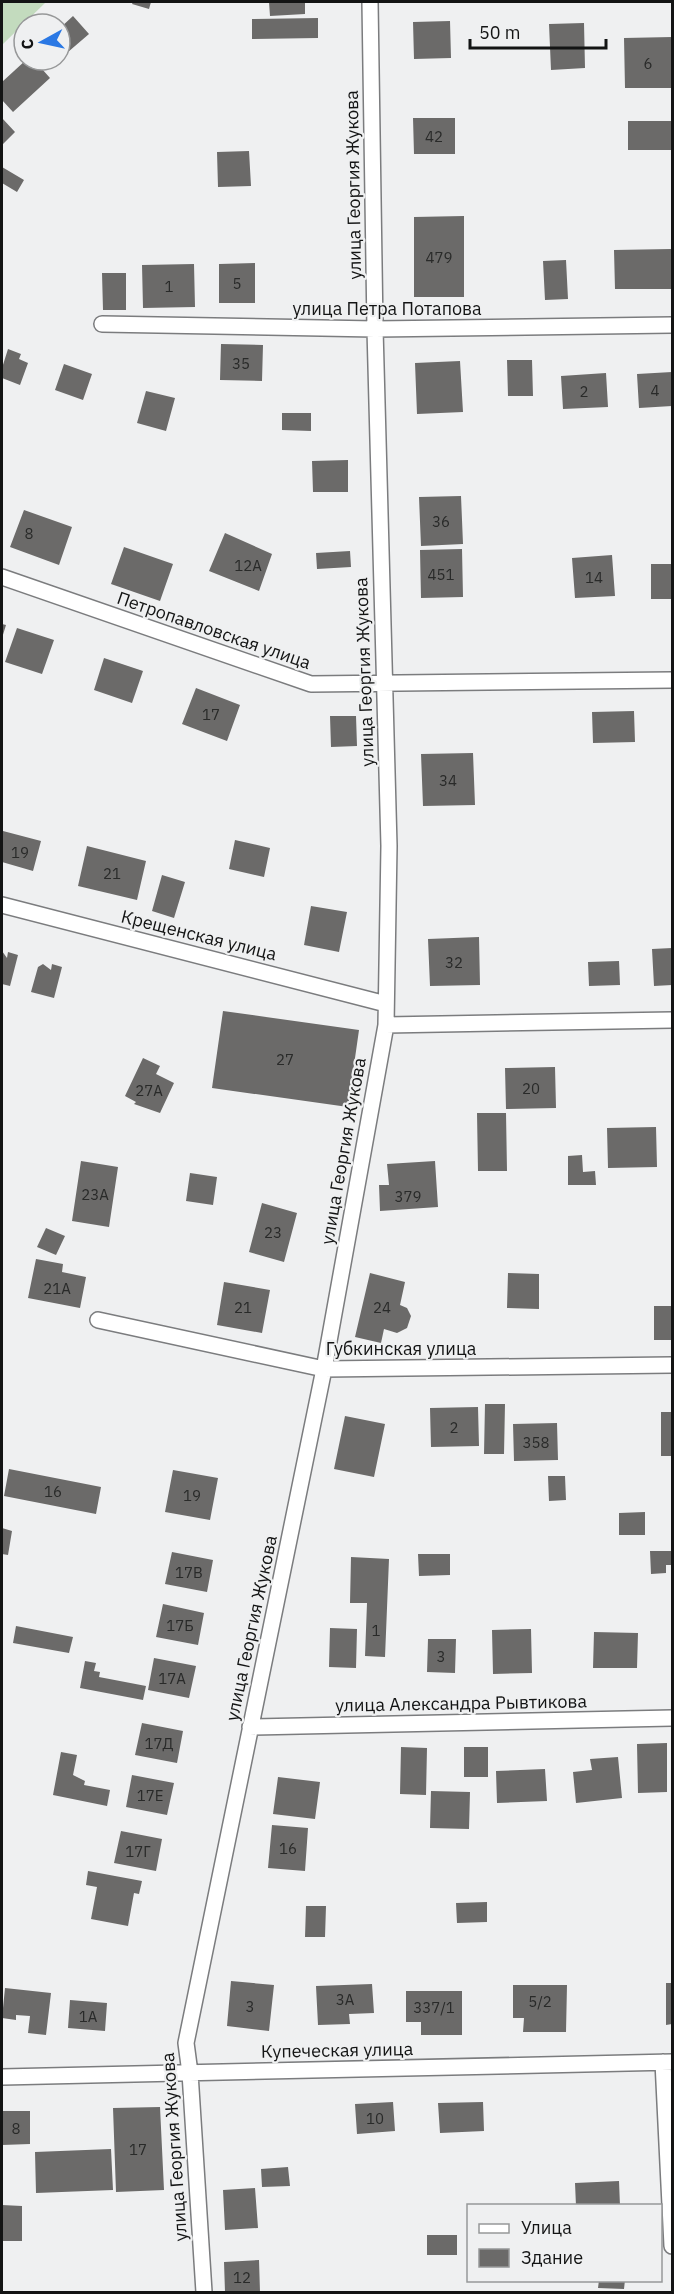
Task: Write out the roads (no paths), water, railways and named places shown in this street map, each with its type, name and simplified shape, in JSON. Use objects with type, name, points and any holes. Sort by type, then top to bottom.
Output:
[{"type":"street","name":"улица Георгия Жукова","points":[[204,2292],[190,2073],[186,2043],[324,1369],[386,1025],[389,846],[375,328],[370,2]]},
{"type":"street","name":"улица Петра Потапова","points":[[102,324],[375,328],[672,325]]},
{"type":"street","name":"Петропавловская улица","points":[[2,577],[311,684],[672,680]]},
{"type":"street","name":"Крещенская улица","points":[[2,905],[386,1004]]},
{"type":"street","points":[[386,1025],[672,1020]]},
{"type":"street","name":"Губкинская улица","points":[[98,1320],[324,1369],[672,1365]]},
{"type":"street","name":"улица Александра Рывтикова","points":[[250,1727],[672,1718]]},
{"type":"street","points":[[668,2062],[672,2246]]},
{"type":"street","name":"Купеческая улица","points":[[2,2077],[668,2062]]}]
